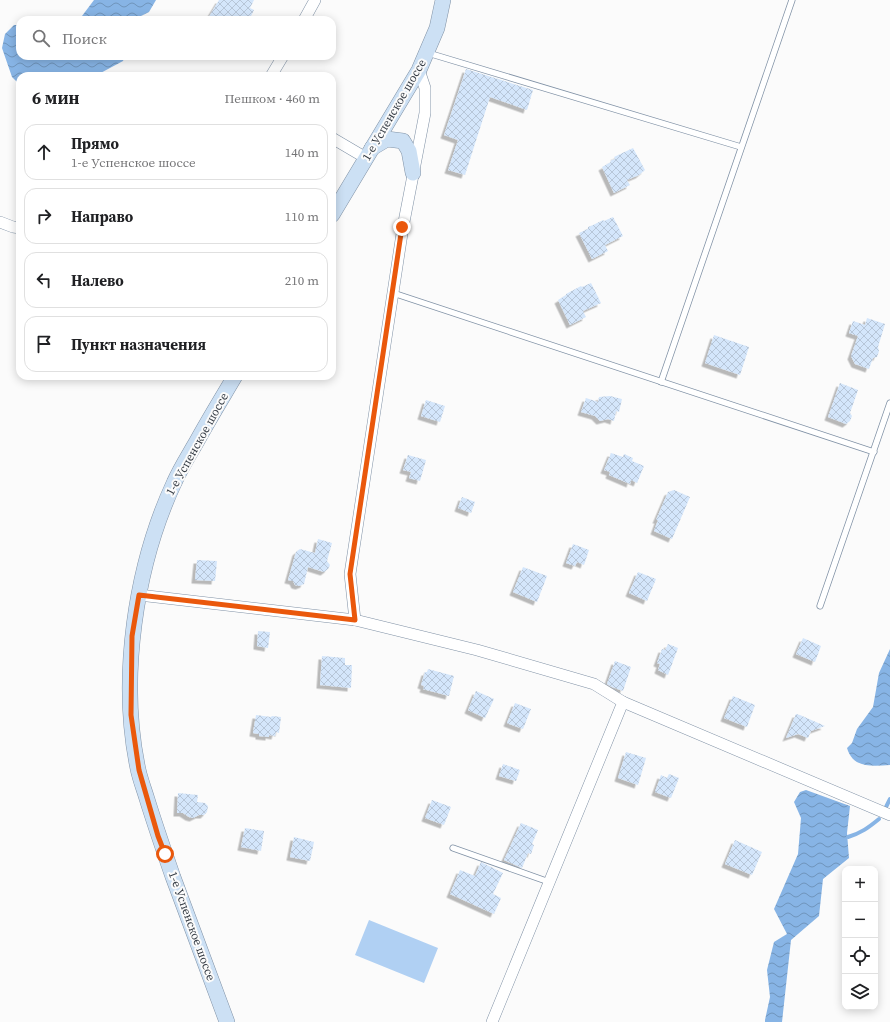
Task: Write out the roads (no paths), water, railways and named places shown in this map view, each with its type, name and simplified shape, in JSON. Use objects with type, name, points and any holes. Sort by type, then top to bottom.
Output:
[{"type":"main road","name":"1-е Успенское шоссе","points":[[336,208],[419,70],[436,28],[443,0]]},
{"type":"main road","points":[[369,153],[387,139],[403,141],[409,151],[413,173]]},
{"type":"main road","name":"1-е Успенское шоссе","points":[[227,1022],[158,836],[139,770],[131,715],[132,636],[139,595],[149,553],[174,483],[193,447],[233,380]]},
{"type":"street","points":[[306,16],[315,0]]},
{"type":"street","points":[[273,72],[281,60]]},
{"type":"street","points":[[355,620],[350,574],[402,227],[425,113],[425,88],[419,70]]},
{"type":"street","points":[[336,140],[369,153]]},
{"type":"street","points":[[0,222],[16,227]]},
{"type":"street","points":[[139,595],[355,620],[477,650],[594,684],[623,702],[890,815]]},
{"type":"street","points":[[492,1022],[623,702]]},
{"type":"lane","points":[[661,382],[792,0]]},
{"type":"lane","points":[[426,52],[741,147]]},
{"type":"lane","points":[[392,293],[874,452]]},
{"type":"lane","points":[[820,606],[890,403]]},
{"type":"lane","points":[[454,848],[549,882]]},
{"type":"water","points":[[94,0],[156,0],[149,12],[141,16],[82,16]]},
{"type":"water","points":[[14,25],[16,25],[16,60],[123,60],[102,72],[16,72],[16,81],[12,77],[2,48],[5,34]]},
{"type":"water","points":[[890,649],[890,765],[864,765],[854,760],[847,748],[852,743],[857,729],[873,707],[879,673]]},
{"type":"water","points":[[806,790],[850,806],[847,833],[849,858],[823,879],[819,916],[791,940],[782,1022],[765,1022],[770,997],[767,970],[774,942],[787,934],[774,909],[798,854],[801,818],[794,802],[800,792]]},
{"type":"waterway","points":[[885,809],[890,799]]},
{"type":"waterway","points":[[848,837],[864,830],[879,819]]}]
